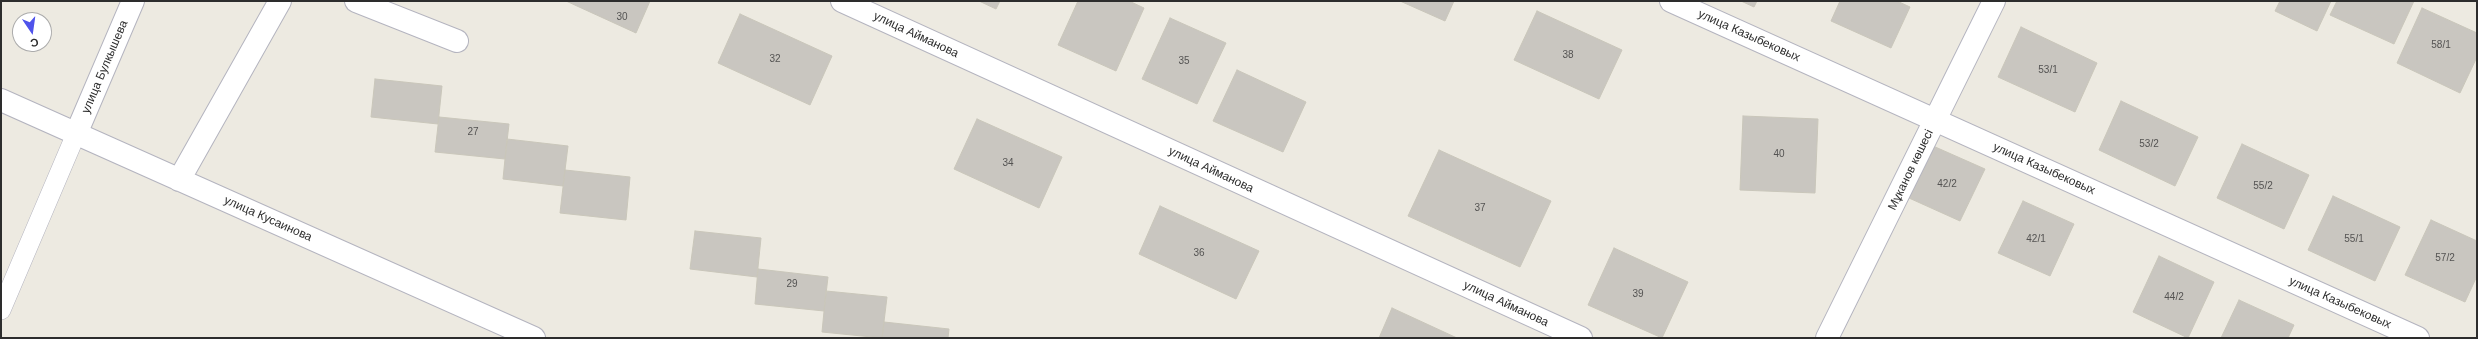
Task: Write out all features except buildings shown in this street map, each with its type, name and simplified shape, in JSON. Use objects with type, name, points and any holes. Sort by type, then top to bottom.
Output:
[{"type":"street","name":"улица Булкышева","points":[[76,134],[133,1]]},
{"type":"street","points":[[179,180],[280,1]]},
{"type":"street","points":[[356,1],[456,42]]},
{"type":"street","name":"улица Айманова","points":[[842,1],[1581,338]]},
{"type":"street","name":"улица Казыбековых","points":[[1671,1],[2418,338]]},
{"type":"street","name":"Мұканов көшесі","points":[[1827,338],[1994,1]]},
{"type":"street","name":"улица Кусаинова","points":[[1,100],[534,338]]},
{"type":"lane","points":[[1,310],[76,134]]}]
